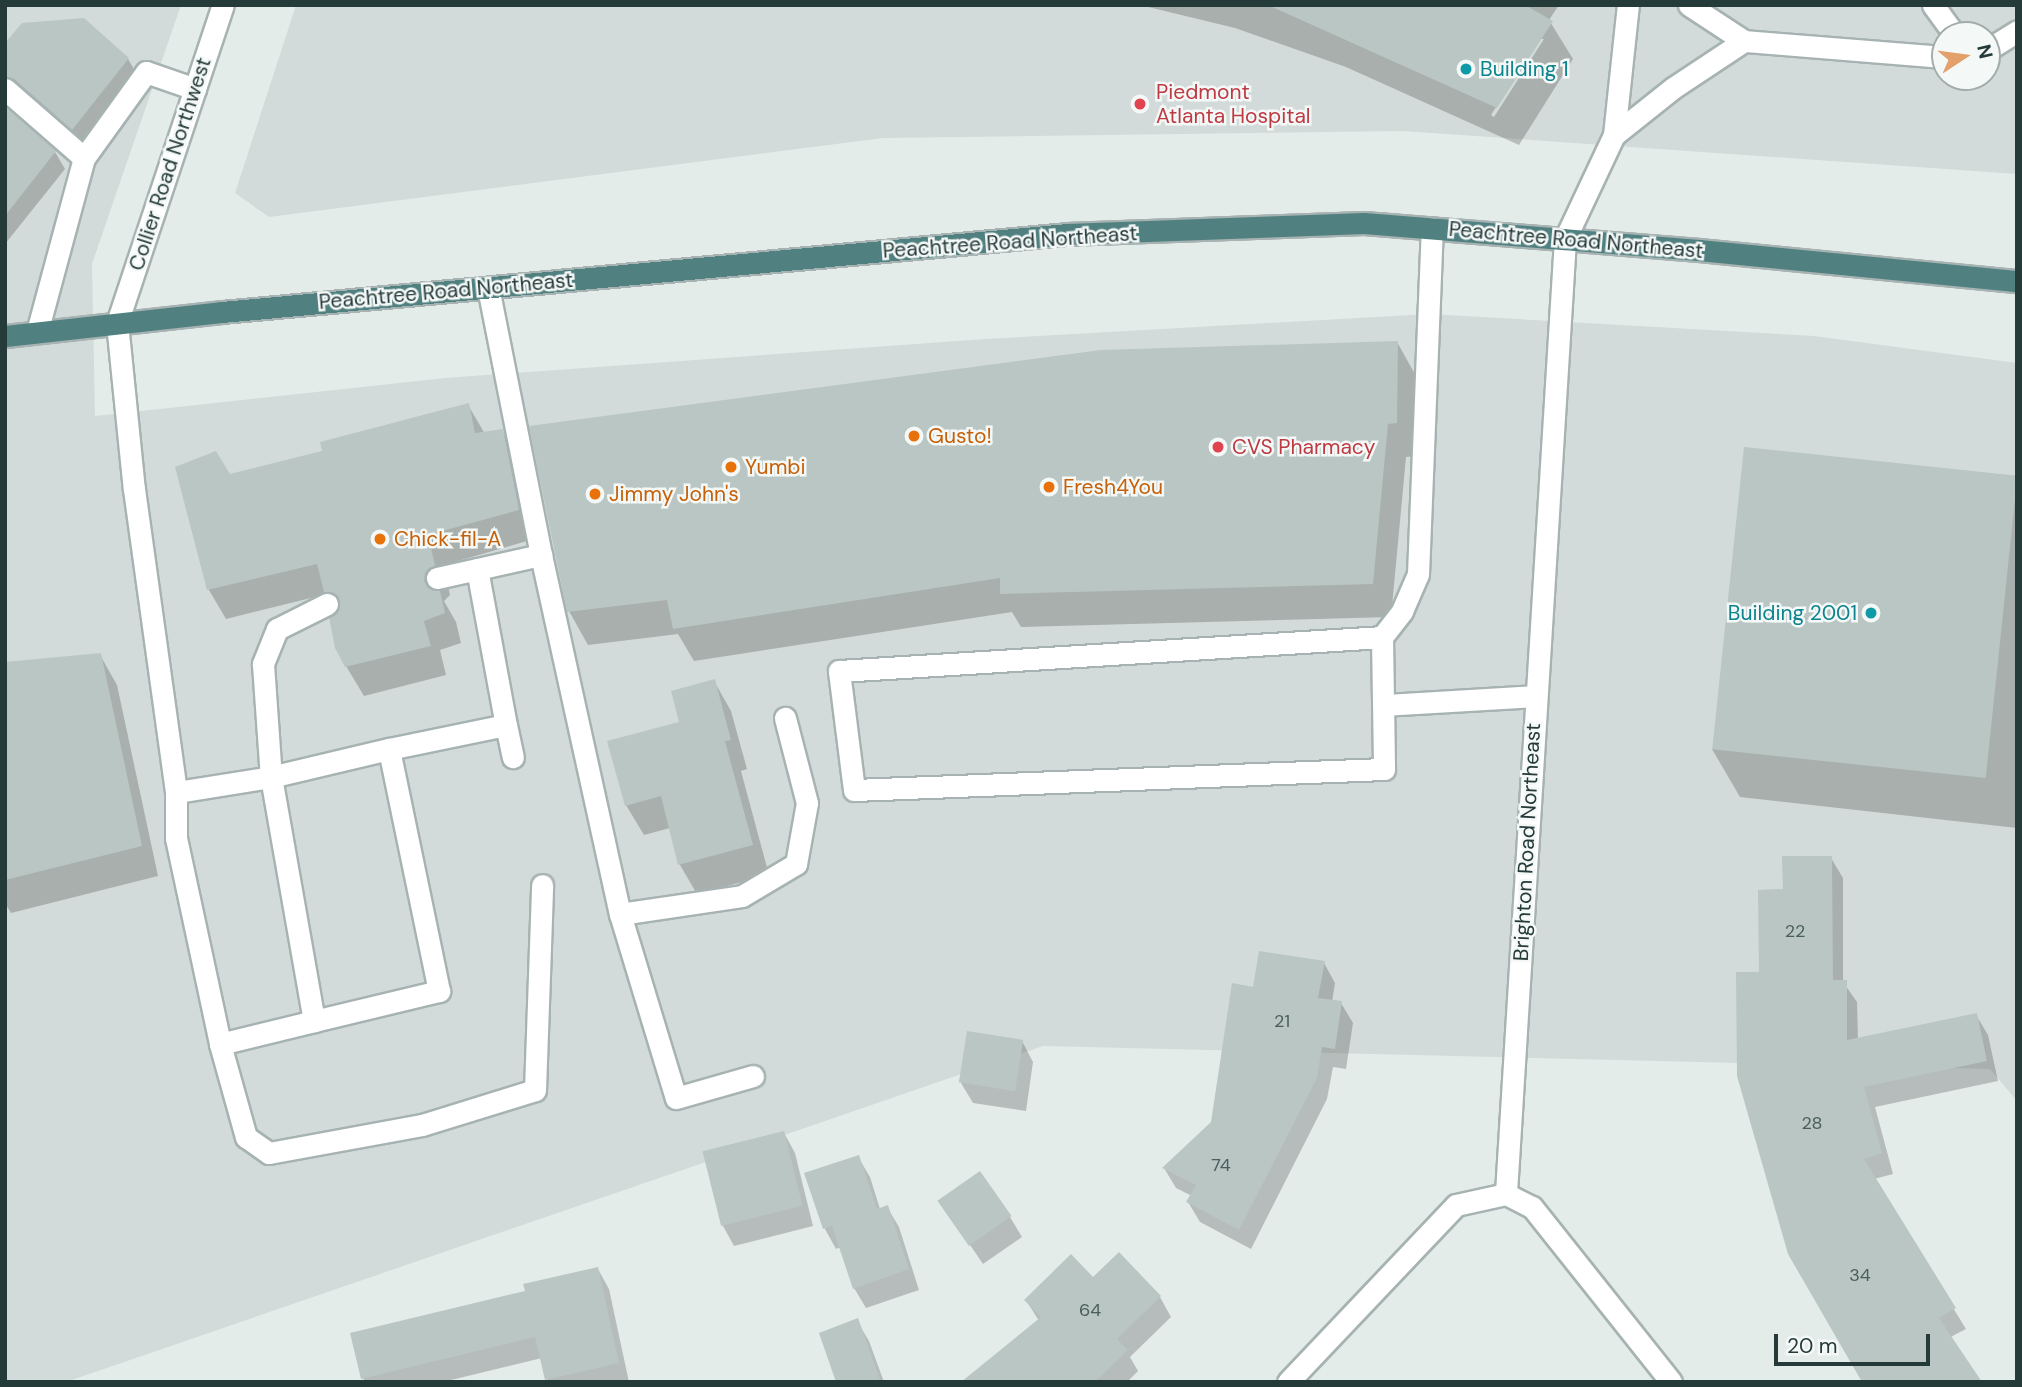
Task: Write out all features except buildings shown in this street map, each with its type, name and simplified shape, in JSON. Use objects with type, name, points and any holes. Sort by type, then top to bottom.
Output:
[{"type":"highway","name":"Peachtree Road Northeast","points":[[5,336],[117,323],[1067,234],[1364,223],[2017,281]]},
{"type":"street","name":"Collier Road Northwest","points":[[117,323],[223,5]]},
{"type":"street","points":[[1565,239],[1614,135],[1628,5]]},
{"type":"street","points":[[1689,5],[1744,41],[1931,56]]},
{"type":"street","points":[[1933,5],[1945,21]]},
{"type":"street","points":[[2001,41],[2017,31]]},
{"type":"street","points":[[1614,135],[1673,88],[1744,41]]},
{"type":"street","points":[[37,332],[85,158],[146,72],[195,89]]},
{"type":"street","points":[[5,89],[85,158]]},
{"type":"street","points":[[1382,637],[839,671],[854,790],[1384,769],[1382,637],[1402,611],[1418,574],[1432,228]]},
{"type":"street","name":"Brighton Road Northeast","points":[[1506,1195],[1565,239]]},
{"type":"street","points":[[488,288],[541,555],[620,914],[676,1098],[753,1076]]},
{"type":"street","points":[[117,323],[134,489],[176,792],[176,838],[220,1044],[246,1137],[269,1153],[422,1125],[535,1090],[542,885]]},
{"type":"street","points":[[437,578],[541,555]]},
{"type":"street","points":[[477,569],[513,757]]},
{"type":"street","points":[[314,1021],[271,776],[263,664],[277,629],[327,604]]},
{"type":"street","points":[[1384,705],[1535,696]]},
{"type":"street","points":[[620,914],[742,896],[796,864],[807,803],[785,718]]},
{"type":"street","points":[[176,792],[271,776],[506,724]]},
{"type":"street","points":[[220,1044],[439,991],[390,749]]},
{"type":"street","points":[[1288,1382],[1456,1205],[1506,1195],[1532,1207],[1671,1382]]},
{"type":"shaded area","points":[[5,5],[181,5],[92,264],[95,416],[445,378],[985,339],[1429,314],[1814,336],[2017,363],[2017,1101],[1990,1069],[1043,1046],[66,1382],[5,1382]]},
{"type":"shaded area","name":"Piedmont Atlanta Hospital","points":[[296,5],[2017,5],[2017,174],[1403,131],[883,138],[269,217],[235,193]]},
{"type":"place","name":"Building 1","points":[[1466,69]]},
{"type":"place","name":"Piedmont Atlanta Hospital","points":[[1140,104]]},
{"type":"place","name":"Gusto!","points":[[914,436]]},
{"type":"place","name":"CVS Pharmacy","points":[[1218,447]]},
{"type":"place","name":"Yumbi","points":[[731,467]]},
{"type":"place","name":"Fresh4You","points":[[1049,487]]},
{"type":"place","name":"Jimmy John's","points":[[595,494]]},
{"type":"place","name":"Chick-fil-A","points":[[380,539]]},
{"type":"place","name":"Building 2001","points":[[1871,613]]}]
